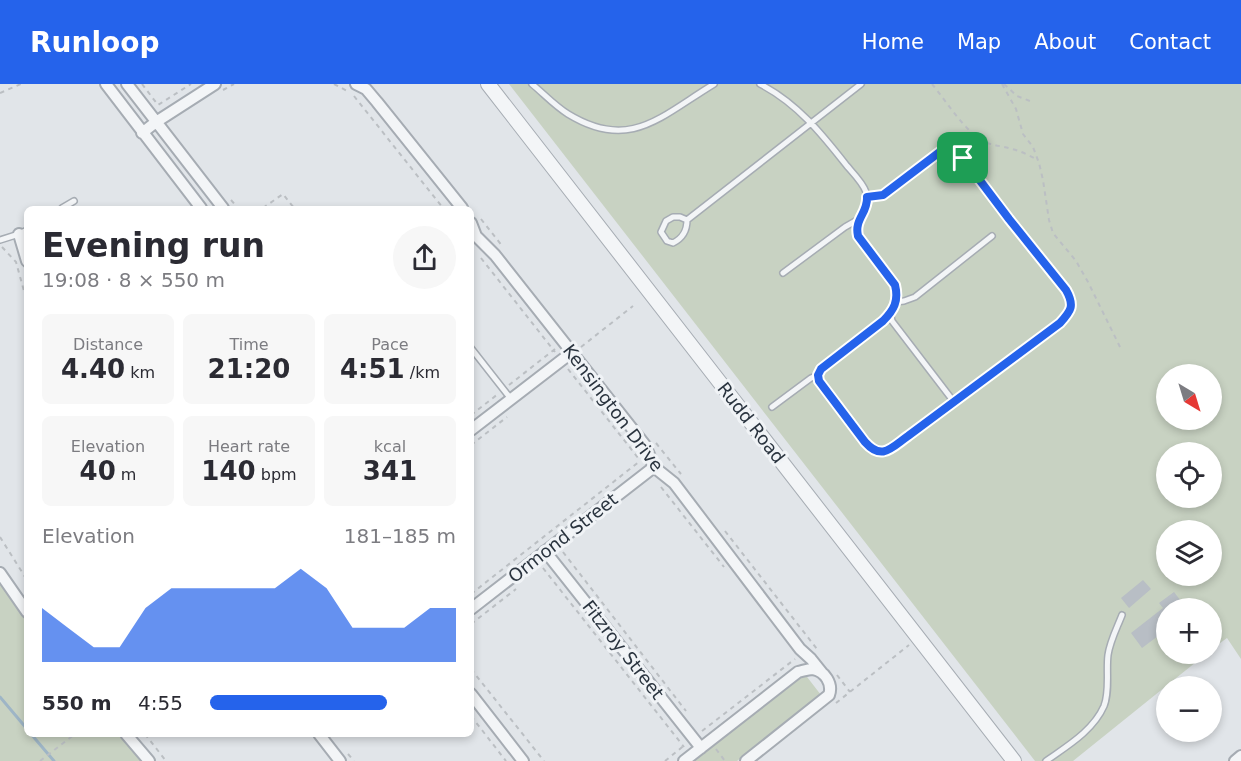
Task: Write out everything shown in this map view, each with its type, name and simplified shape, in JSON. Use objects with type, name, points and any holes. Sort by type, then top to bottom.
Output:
[{"type":"street","points":[[106,84],[199,206]]},
{"type":"street","points":[[127,84],[156,122],[227,204]]},
{"type":"street","points":[[356,84],[366,89],[460,206]]},
{"type":"street","name":"Rudd Road","points":[[488,84],[1014,761]]},
{"type":"street","points":[[142,133],[156,122],[216,89]]},
{"type":"street","name":"Kensington Drive","points":[[474,238],[485,244],[566,356],[645,445],[651,469],[674,483],[798,654],[812,659],[823,674]]},
{"type":"street","points":[[474,428],[566,356]]},
{"type":"street","name":"Ormond Street","points":[[474,607],[651,469]]},
{"type":"street","name":"Fitzroy Street","points":[[545,551],[693,738],[705,745]]},
{"type":"street","points":[[0,573],[24,608]]},
{"type":"street","points":[[798,654],[803,655],[798,672]]},
{"type":"street","points":[[688,758],[798,672],[816,669],[823,674],[830,683],[829,695],[747,761]]},
{"type":"street","points":[[474,698],[523,761]]},
{"type":"street","points":[[129,737],[149,761]]},
{"type":"street","points":[[133,737],[136,745]]},
{"type":"street","points":[[321,737],[340,761]]},
{"type":"street","points":[[1235,761],[1241,756]]},
{"type":"lane","points":[[532,84],[566,112],[589,125],[611,130],[630,130],[644,126],[714,84]]},
{"type":"lane","points":[[760,84],[788,101],[812,123],[864,187],[867,208],[859,219],[856,230],[858,236],[895,285],[897,295],[891,316],[892,321],[954,402]]},
{"type":"lane","points":[[687,220],[861,84]]},
{"type":"lane","points":[[867,197],[883,195],[941,151],[949,150],[957,153],[1066,290],[1072,303],[1071,310],[1060,323],[891,448],[877,452],[865,442],[819,381],[818,375],[821,369],[873,330],[892,312]]},
{"type":"lane","points":[[65,206],[74,201]]},
{"type":"lane","points":[[680,217],[687,220],[687,228],[679,240],[673,243],[667,241],[661,232],[666,221],[680,217]]},
{"type":"lane","points":[[783,273],[859,219]]},
{"type":"lane","points":[[0,240],[23,232]]},
{"type":"lane","points":[[896,302],[915,297],[992,236]]},
{"type":"lane","points":[[474,352],[511,399]]},
{"type":"lane","points":[[772,407],[818,375]]},
{"type":"lane","points":[[1046,761],[1089,727],[1104,706],[1108,653],[1122,615]]},
{"type":"path","points":[[0,93],[21,84]]},
{"type":"path","points":[[142,84],[158,105],[190,84]]},
{"type":"path","points":[[216,89],[234,84]]},
{"type":"path","points":[[334,84],[356,97],[441,206]]},
{"type":"path","points":[[932,84],[953,112],[975,135],[985,142],[998,147],[1012,148],[1038,160]]},
{"type":"path","points":[[1003,84],[1016,109],[1023,134],[1033,147],[1038,160],[1053,233],[1076,261],[1122,351]]},
{"type":"path","points":[[1003,84],[1017,96],[1030,101]]},
{"type":"path","points":[[266,206],[283,194],[292,206]]},
{"type":"path","points":[[0,245],[16,262],[24,291]]},
{"type":"path","points":[[482,258],[555,349],[566,356],[640,461],[651,469],[729,574]]},
{"type":"path","points":[[581,347],[633,306]]},
{"type":"path","points":[[474,413],[555,349]]},
{"type":"path","points":[[474,592],[640,461]]},
{"type":"path","points":[[0,537],[24,575]]},
{"type":"path","points":[[528,549],[684,746],[688,758]]},
{"type":"path","points":[[563,552],[688,713]]},
{"type":"path","points":[[833,706],[909,645]]},
{"type":"path","points":[[725,761],[705,745],[702,731],[798,654]]},
{"type":"path","points":[[474,673],[544,761]]},
{"type":"path","points":[[474,720],[506,761]]},
{"type":"path","points":[[41,760],[71,737]]},
{"type":"path","points":[[147,737],[166,761]]},
{"type":"path","points":[[665,761],[693,738]]},
{"type":"green space","points":[[509,84],[1241,84],[1241,659],[1227,638],[1222,642],[1222,598],[1156,598],[1156,664],[1194,664],[1179,676],[1156,676],[1156,694],[1073,761],[1035,761]]},
{"type":"green space","points":[[0,574],[24,610],[24,737],[124,737],[144,761],[0,761]]},
{"type":"green space","points":[[804,673],[821,695],[737,761],[692,761]]},
{"type":"building","points":[[1143,580],[1151,589],[1129,608],[1121,598]]},
{"type":"building","points":[[1174,592],[1179,598],[1166,598]]},
{"type":"building","points":[[1156,613],[1156,638],[1142,648],[1131,633]]},
{"type":"waterway","points":[[0,697],[24,725]]},
{"type":"waterway","points":[[34,737],[54,761]]},
{"type":"route","points":[[949,150],[963,158],[1066,290],[1072,303],[1071,310],[1060,323],[908,436],[891,448],[877,452],[865,442],[819,381],[818,375],[821,369],[883,321],[892,312],[896,302],[895,285],[858,236],[857,223],[867,208],[867,197],[883,195],[941,151],[949,150]]}]
